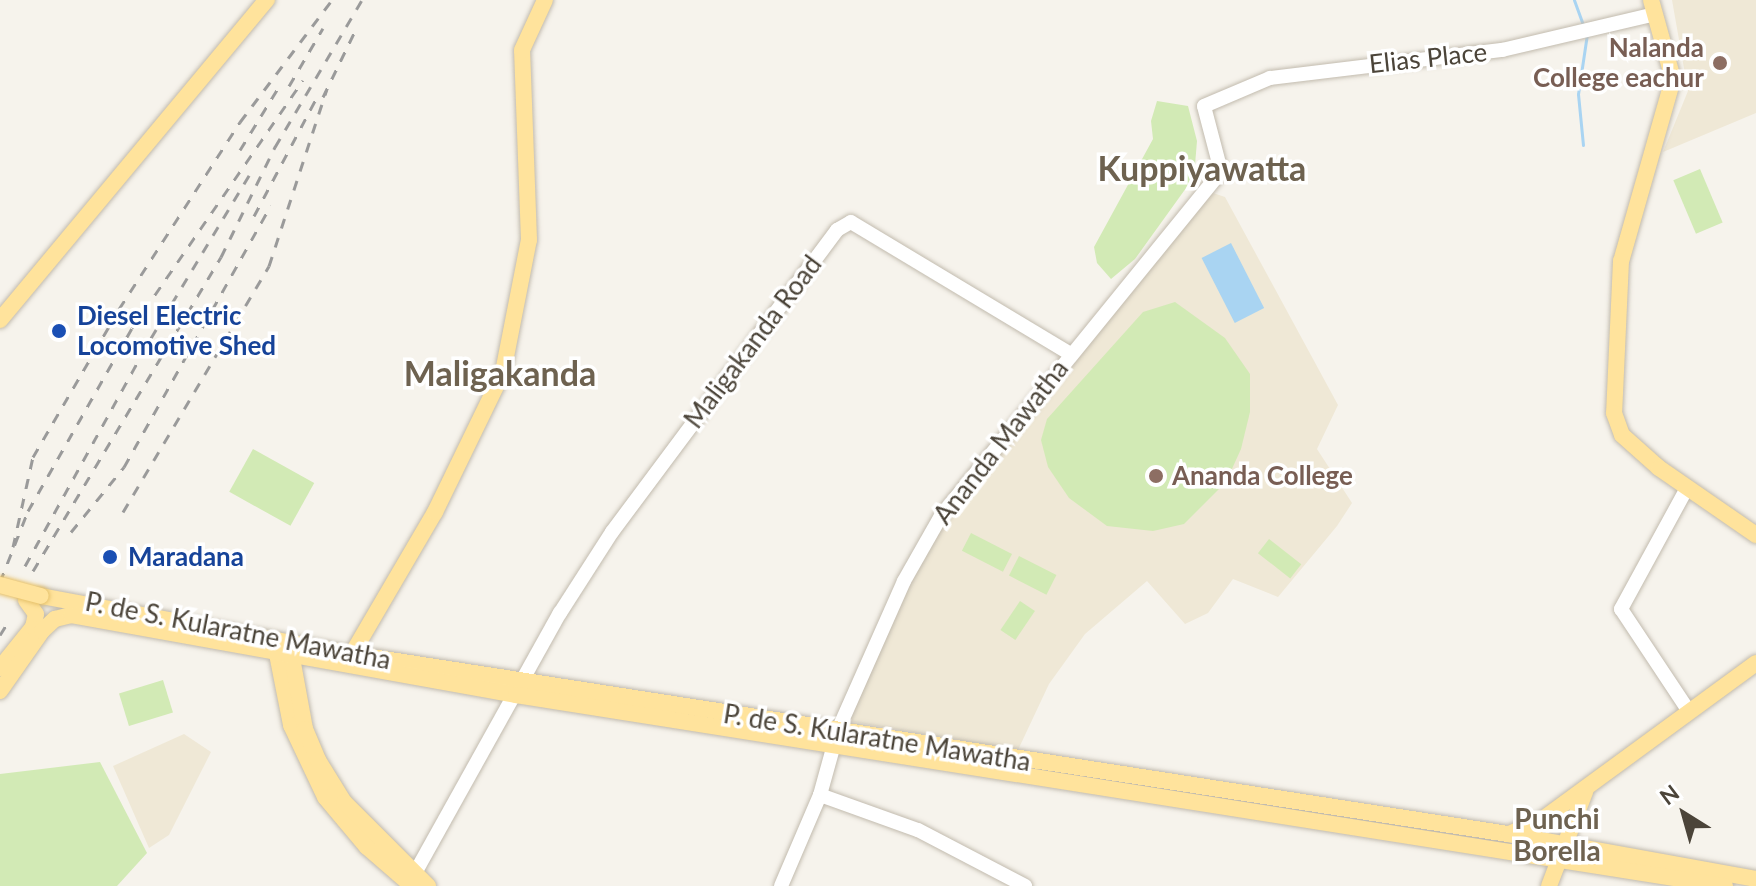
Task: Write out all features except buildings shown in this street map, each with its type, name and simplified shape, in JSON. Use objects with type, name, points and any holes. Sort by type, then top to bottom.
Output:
[{"type":"main road","points":[[0,306],[255,0]]},
{"type":"main road","points":[[0,320],[267,0]]},
{"type":"main road","points":[[352,654],[435,512],[503,372],[529,240],[522,50],[545,0]]},
{"type":"main road","points":[[1653,7],[1673,79],[1621,261],[1614,413],[1622,435],[1687,488],[1756,535]]},
{"type":"main road","name":"P. de S. Kularatne Mawatha","points":[[0,585],[33,598],[283,648],[352,654],[520,688]]},
{"type":"main road","points":[[0,594],[33,598],[38,629],[0,691]]},
{"type":"main road","name":"P. de S. Kularatne Mawatha","points":[[38,629],[55,619],[71,615],[1541,848],[1725,886]]},
{"type":"main road","points":[[0,668],[38,629]]},
{"type":"main road","points":[[283,648],[305,729],[318,760],[344,802],[413,880],[428,886]]},
{"type":"main road","points":[[1508,834],[1543,819],[1756,663]]},
{"type":"main road","name":"P. de S. Kularatne Mawatha","points":[[836,738],[1508,834],[1541,848]]},
{"type":"main road","points":[[1548,886],[1564,853],[1571,817],[1589,787]]},
{"type":"main road","points":[[1543,819],[1541,848],[1548,886]]},
{"type":"main road","name":"P. de S. Kularatne Mawatha","points":[[1564,853],[1756,879]]},
{"type":"street","name":"Elias Place","points":[[1221,171],[1204,106],[1270,78],[1502,50],[1653,7]]},
{"type":"street","name":"Ananda Mawatha","points":[[781,886],[820,795],[836,738],[904,581],[941,516],[1069,353],[1221,171]]},
{"type":"street","name":"Maligakanda Road","points":[[520,688],[612,532],[846,223],[1069,353]]},
{"type":"street","points":[[1687,488],[1621,609],[1688,710]]},
{"type":"street","points":[[413,880],[520,688]]},
{"type":"street","points":[[820,795],[918,830],[1025,886]]},
{"type":"shaded area","name":"Nalanda College eachur","points":[[1672,0],[1756,0],[1756,113],[1663,152],[1688,91]]},
{"type":"shaded area","name":"Ananda College","points":[[1207,191],[1225,197],[1338,405],[1317,449],[1352,503],[1337,526],[1278,597],[1233,579],[1208,613],[1185,624],[1147,581],[1085,634],[1049,684],[1018,750],[848,721],[934,533]]},
{"type":"shaded area","points":[[184,734],[211,752],[169,835],[149,848],[113,766]]},
{"type":"green space","points":[[1157,101],[1188,106],[1197,141],[1194,177],[1135,259],[1111,279],[1097,263],[1094,247],[1153,139],[1151,121]]},
{"type":"green space","points":[[1700,169],[1723,222],[1696,234],[1673,180]]},
{"type":"green space","points":[[1175,302],[1225,338],[1250,374],[1250,412],[1241,449],[1226,482],[1184,524],[1153,531],[1107,526],[1069,498],[1048,467],[1041,440],[1047,419],[1143,312]]},
{"type":"green space","points":[[253,449],[314,483],[290,526],[229,492]]},
{"type":"green space","points":[[971,533],[1012,554],[1003,572],[962,551]]},
{"type":"green space","points":[[1269,539],[1301,564],[1290,578],[1258,553]]},
{"type":"green space","points":[[1019,556],[1056,575],[1046,595],[1009,576]]},
{"type":"green space","points":[[1020,601],[1035,611],[1015,640],[1000,630]]},
{"type":"green space","points":[[163,680],[173,713],[129,726],[119,693]]},
{"type":"green space","points":[[100,762],[147,853],[117,886],[0,886],[0,774]]},
{"type":"water","points":[[1231,243],[1264,308],[1235,323],[1202,258]]},
{"type":"waterway","points":[[1574,0],[1584,27]]},
{"type":"waterway","points":[[1583,145],[1578,94],[1587,34]]},
{"type":"railway","points":[[13,547],[33,457],[119,309],[240,122],[332,0]]},
{"type":"railway","points":[[33,571],[221,257],[275,147],[362,0]]},
{"type":"railway","points":[[289,86],[323,28]]},
{"type":"railway","points":[[323,97],[356,29]]},
{"type":"railway","points":[[0,582],[28,511],[132,328],[303,80]]},
{"type":"railway","points":[[240,150],[280,85]]},
{"type":"railway","points":[[123,512],[269,266],[327,89]]},
{"type":"railway","points":[[254,216],[316,99]]},
{"type":"railway","points":[[25,566],[151,338],[253,169]]},
{"type":"railway","points":[[71,532],[124,467],[271,205]]},
{"type":"railway","points":[[0,635],[10,619]]},
{"type":"place","name":"Nalanda College eachur","points":[[1720,63]]},
{"type":"place","name":"Diesel Electric Locomotive Shed","points":[[59,331]]},
{"type":"place","name":"Ananda College","points":[[1156,476]]},
{"type":"place","name":"Maradana","points":[[110,557]]},
{"type":"district","name":"Kuppiyawatta","points":[[1202,168]]},
{"type":"district","name":"Maligakanda","points":[[500,373]]},
{"type":"district","name":"Punchi Borella","points":[[1557,834]]}]
